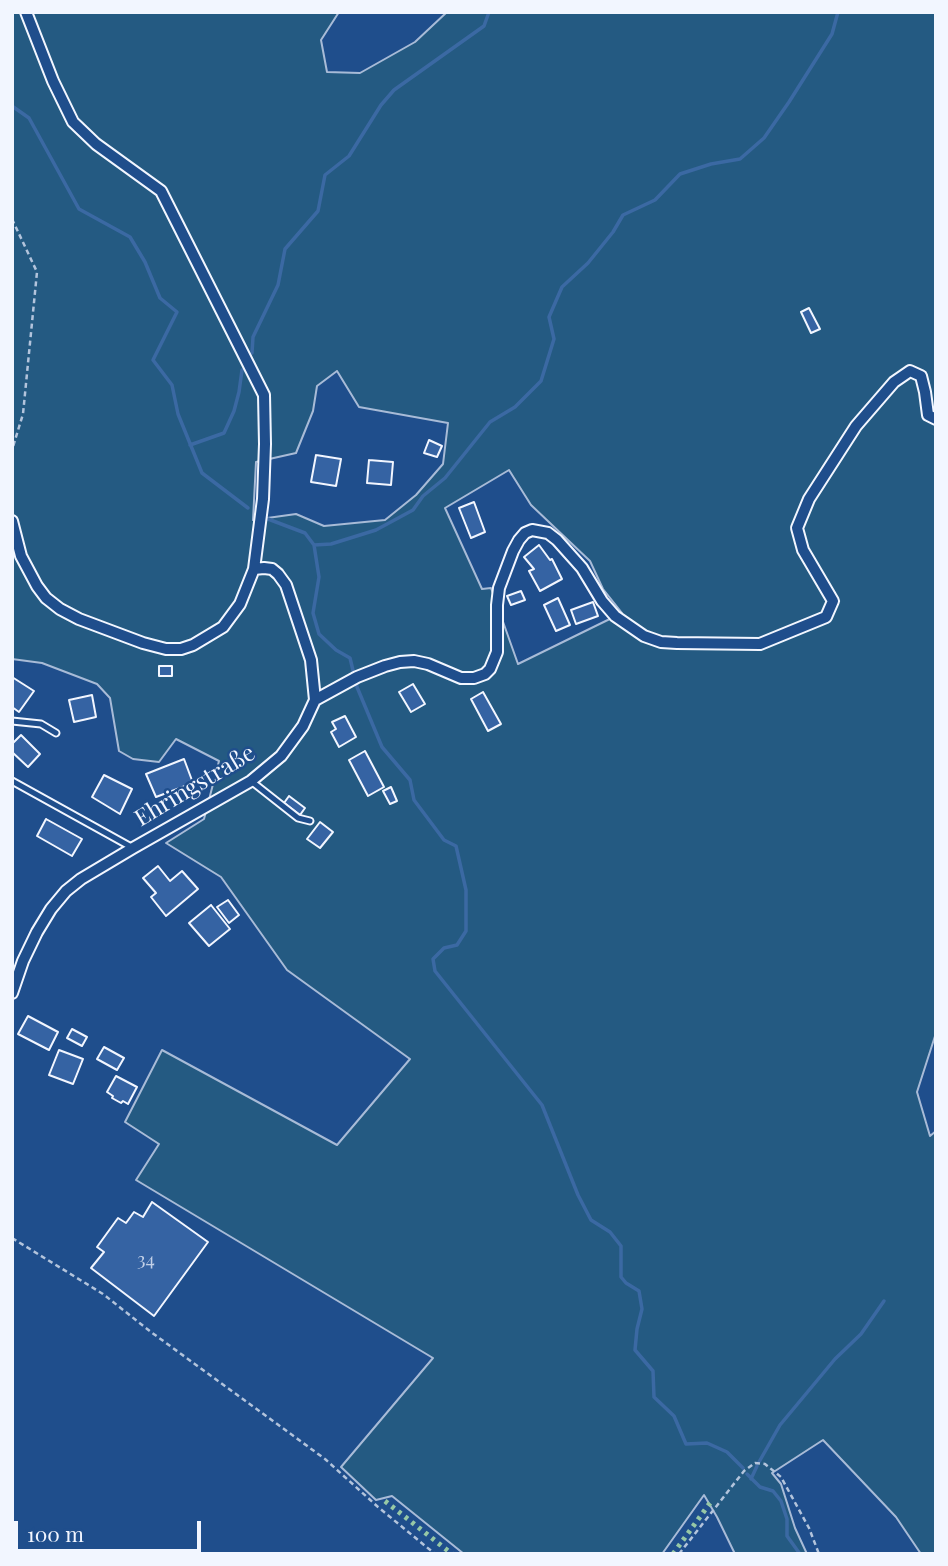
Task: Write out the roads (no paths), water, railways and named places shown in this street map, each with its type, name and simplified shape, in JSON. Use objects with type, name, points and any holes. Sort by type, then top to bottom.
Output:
[{"type":"street","points":[[12,521],[21,556],[37,586],[60,610],[143,643],[166,649],[181,649],[223,627],[240,604],[254,569],[263,499],[264,395],[161,191],[96,144],[73,122],[53,81],[26,12]]},
{"type":"street","points":[[254,569],[272,569],[286,585],[311,660],[315,699],[385,666],[414,661],[461,678],[474,678],[485,674],[497,652],[499,588],[519,540],[532,530],[548,533],[557,540],[582,568],[602,601],[615,616],[644,636],[661,642],[761,644],[826,617],[833,601],[803,550],[797,528],[809,499],[856,426],[894,382],[910,372],[921,376],[928,415],[936,419]]},
{"type":"street","name":"Ehringstraße","points":[[12,993],[32,942],[51,909],[66,891],[133,848],[251,781],[281,756],[294,741],[315,699]]},
{"type":"lane","points":[[12,722],[41,723],[56,733]]},
{"type":"lane","points":[[12,781],[133,848]]},
{"type":"lane","points":[[251,781],[298,818],[310,821]]},
{"type":"waterway","points":[[252,353],[253,337],[278,285],[285,249],[318,211],[325,175],[349,156],[381,105],[394,90],[484,26],[489,12]]},
{"type":"waterway","points":[[314,545],[331,544],[376,530],[413,510],[423,496],[445,478],[490,422],[515,407],[541,381],[554,339],[549,317],[562,287],[588,263],[623,215],[655,200],[680,174],[711,164],[740,159],[764,138],[832,34],[838,12]]},
{"type":"waterway","points":[[12,106],[29,118],[79,209],[130,237],[145,262],[160,298],[177,312],[153,360],[172,385],[178,414],[202,473],[248,508]]},
{"type":"waterway","points":[[190,445],[224,433],[234,411],[242,370]]},
{"type":"waterway","points":[[268,519],[305,533],[314,545],[319,577],[313,613],[319,634],[336,650],[350,658],[357,687],[382,747],[410,780],[414,800],[444,840],[456,846],[466,890],[466,931],[457,945],[444,948],[433,959],[435,971],[542,1105],[578,1195],[591,1220],[610,1232],[621,1246],[621,1277],[639,1291],[642,1309],[635,1350],[653,1371],[654,1397],[674,1416],[686,1444],[707,1443],[727,1452],[743,1468]]},
{"type":"waterway","points":[[759,1462],[780,1425],[835,1359],[861,1334],[884,1301]]},
{"type":"waterway","points":[[751,1479],[757,1466]]},
{"type":"waterway","points":[[747,1474],[760,1487],[773,1491],[781,1501],[787,1519],[787,1536],[800,1554]]}]
